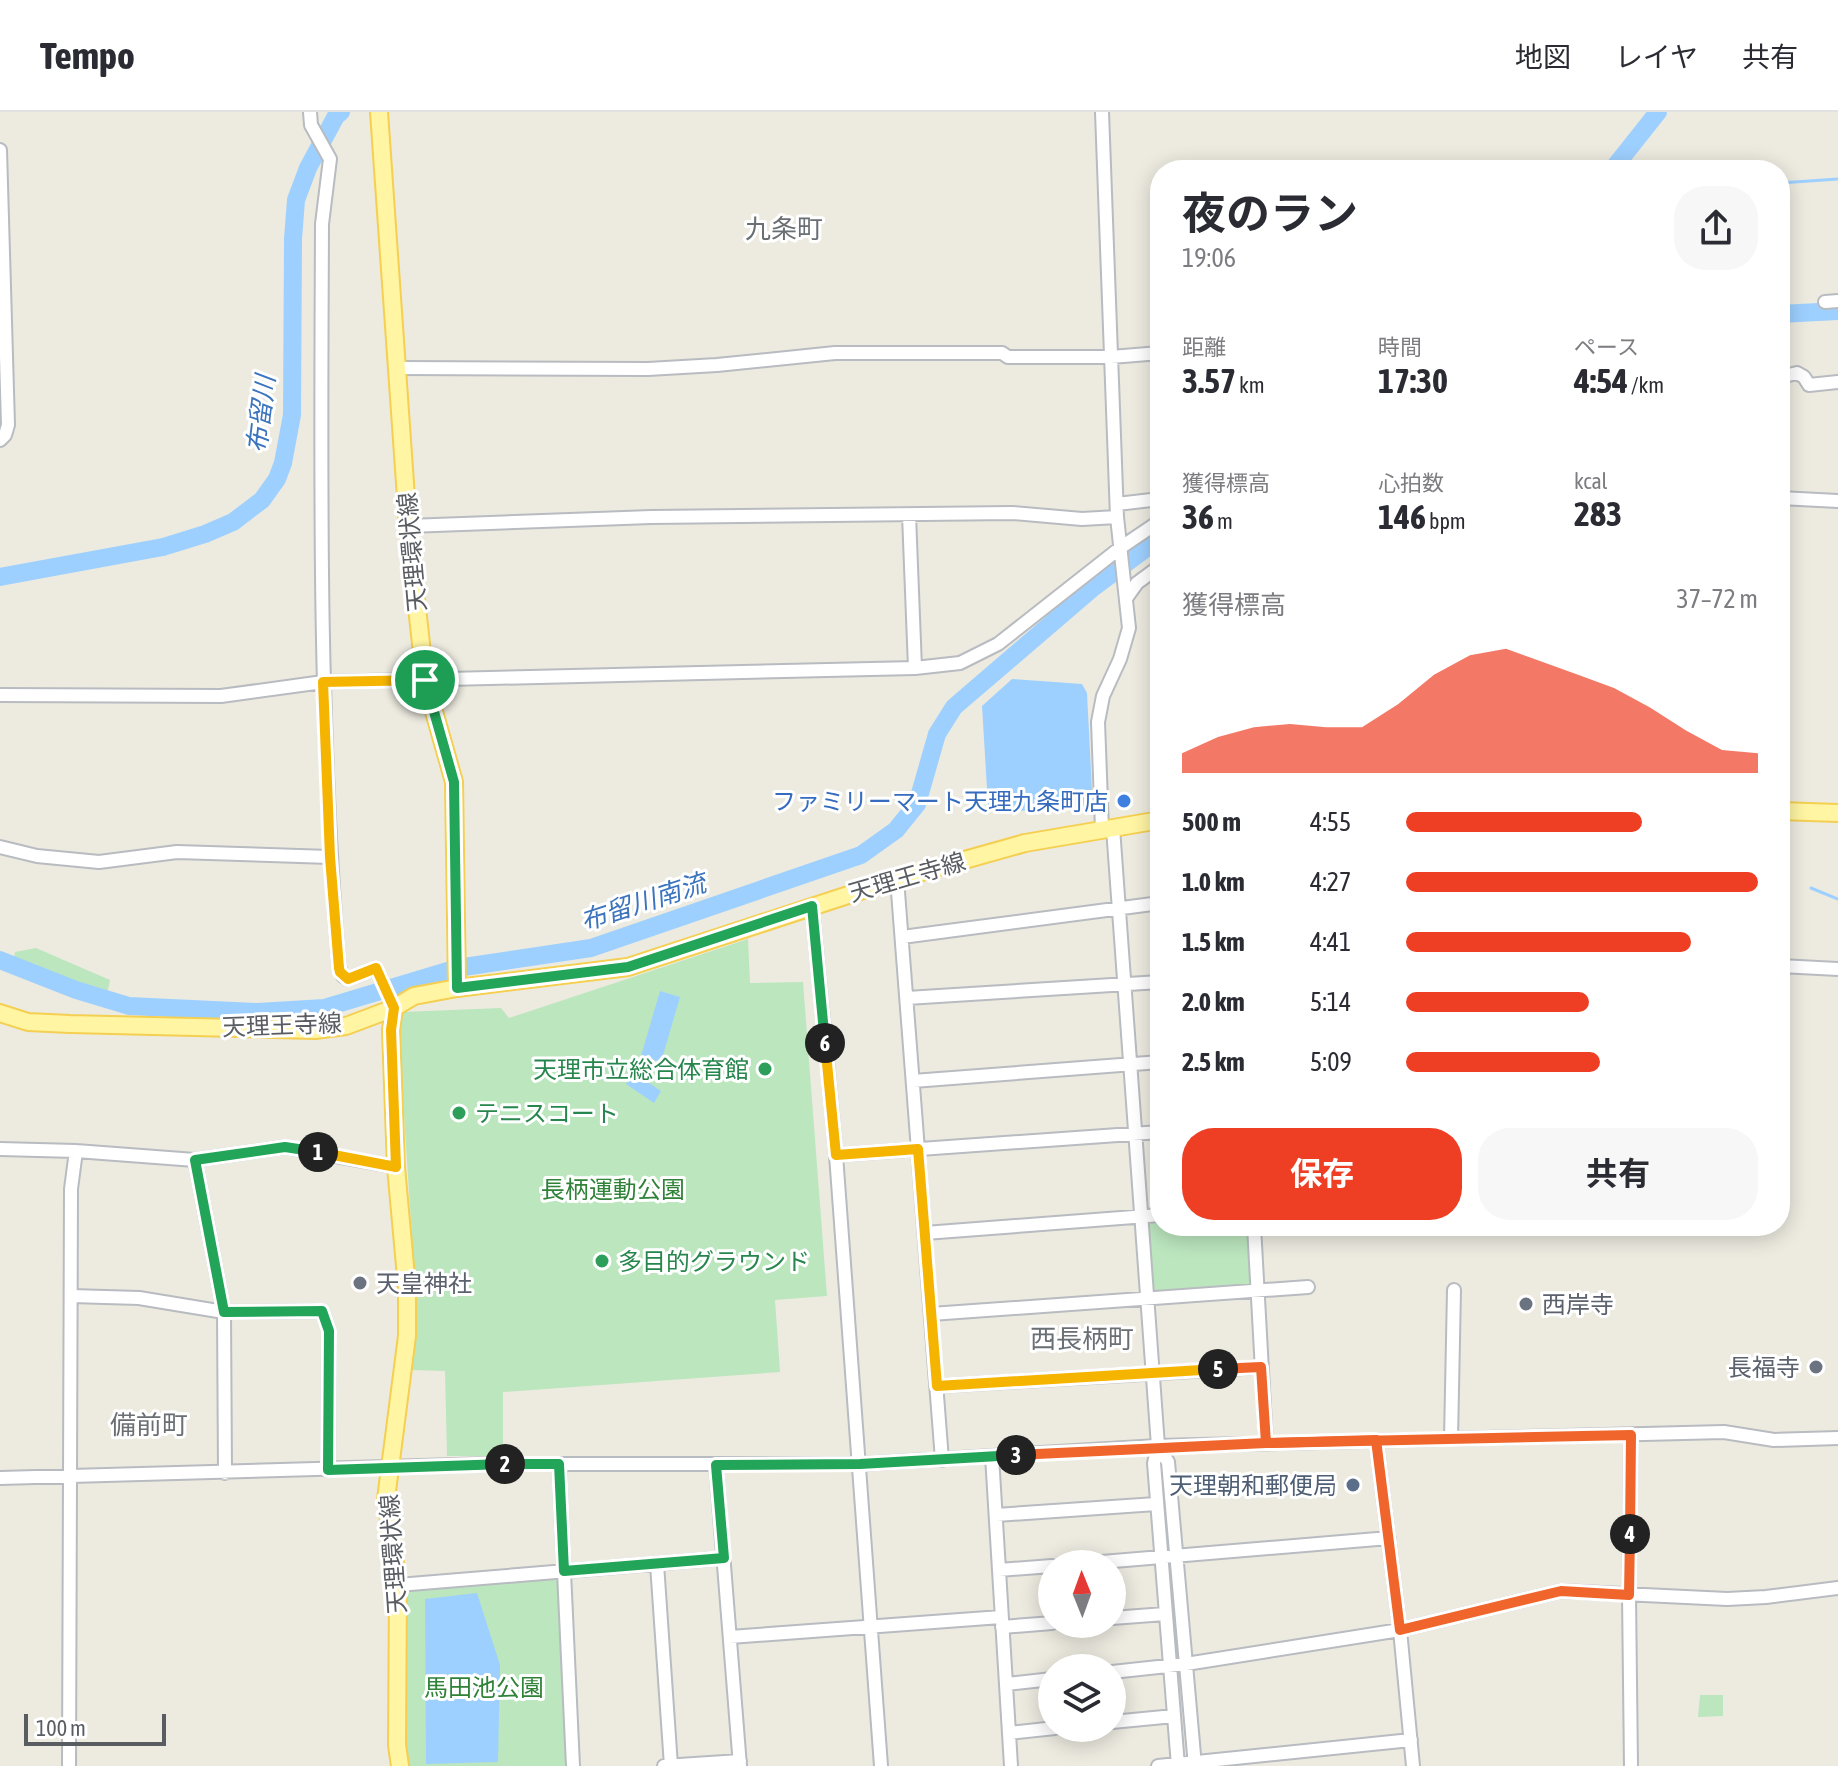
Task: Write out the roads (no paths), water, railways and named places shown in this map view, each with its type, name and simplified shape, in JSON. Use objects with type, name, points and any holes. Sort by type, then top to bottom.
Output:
[{"type":"main road","name":"天理環状線","points":[[379,112],[408,526],[425,680],[454,782],[457,984]]},
{"type":"main road","points":[[1790,811],[1838,813]]},
{"type":"main road","name":"天理王寺線","points":[[0,1013],[28,1022],[70,1024],[315,1030],[346,1026],[414,996],[457,984],[628,967],[897,879],[1025,843],[1150,822]]},
{"type":"main road","name":"天理環状線","points":[[392,1005],[396,1167],[407,1288],[407,1336],[386,1499],[398,1585],[397,1745],[400,1766]]},
{"type":"street","points":[[1102,112],[1117,510],[1129,628],[1120,659],[1103,696],[1098,722],[1118,908],[1149,1299],[1158,1446],[1154,1463],[1156,1504],[1178,1765]]},
{"type":"street","points":[[310,118],[330,159],[322,224],[323,682],[330,857],[340,972],[348,979],[376,968],[392,1005]]},
{"type":"street","points":[[0,150],[8,425],[0,440]]},
{"type":"street","points":[[399,368],[648,369],[835,353],[1002,353],[1008,357],[1150,354]]},
{"type":"street","points":[[1790,375],[1797,373],[1809,385],[1838,382]]},
{"type":"street","points":[[1790,499],[1838,501]]},
{"type":"street","points":[[408,526],[651,517],[1013,513],[1082,519],[1150,502]]},
{"type":"street","points":[[909,515],[915,668]]},
{"type":"street","points":[[0,695],[221,696],[323,682],[915,668],[960,663],[998,644],[1150,528]]},
{"type":"street","points":[[1126,593],[1150,573]]},
{"type":"street","points":[[0,847],[37,856],[99,862],[177,852],[330,857]]},
{"type":"street","points":[[897,879],[942,1460]]},
{"type":"street","points":[[902,937],[1150,904]]},
{"type":"street","points":[[812,906],[836,1155],[881,1766]]},
{"type":"street","points":[[1790,967],[1838,969]]},
{"type":"street","points":[[907,998],[1150,983]]},
{"type":"street","points":[[913,1081],[1150,1063]]},
{"type":"street","points":[[836,1155],[1150,1132]]},
{"type":"street","points":[[0,1149],[195,1160],[285,1147],[396,1167]]},
{"type":"street","points":[[69,1766],[71,1189],[76,1151]]},
{"type":"street","points":[[195,1160],[224,1312],[225,1473]]},
{"type":"street","points":[[925,1233],[1150,1216]]},
{"type":"street","points":[[1255,1236],[1266,1443]]},
{"type":"street","points":[[931,1314],[1308,1287]]},
{"type":"street","points":[[1454,1290],[1458,1439]]},
{"type":"street","points":[[71,1296],[139,1298],[224,1312],[322,1311],[329,1331],[328,1470]]},
{"type":"street","points":[[937,1386],[1261,1367]]},
{"type":"street","points":[[0,1478],[559,1464],[860,1464],[1158,1446],[1724,1432],[1774,1440],[1838,1438]]},
{"type":"street","points":[[1631,1435],[1631,1766]]},
{"type":"street","points":[[1376,1440],[1400,1630],[1413,1766]]},
{"type":"street","points":[[1158,1446],[1168,1462],[1195,1764]]},
{"type":"street","points":[[992,1456],[1011,1766]]},
{"type":"street","points":[[559,1464],[573,1766]]},
{"type":"street","points":[[664,1766],[740,1764],[716,1465]]},
{"type":"street","points":[[996,1515],[1156,1504]]},
{"type":"street","points":[[1126,1560],[1389,1538]]},
{"type":"street","points":[[398,1585],[724,1558]]},
{"type":"street","points":[[657,1564],[671,1766]]},
{"type":"street","points":[[999,1570],[1038,1567]]},
{"type":"street","points":[[1126,1671],[1400,1630],[1561,1591],[1727,1599],[1838,1588]]},
{"type":"street","points":[[1126,1617],[1165,1614]]},
{"type":"street","points":[[730,1637],[870,1625],[1038,1623]]},
{"type":"street","points":[[1007,1684],[1038,1681]]},
{"type":"street","points":[[1126,1721],[1174,1716]]},
{"type":"street","points":[[1009,1733],[1038,1730]]},
{"type":"street","points":[[1158,1766],[1411,1740]]},
{"type":"water","points":[[1012,679],[1082,684],[1087,693],[1093,810],[995,811],[988,805],[982,706]]},
{"type":"water","points":[[660,991],[680,997],[661,1062],[641,1056]]},
{"type":"water","points":[[634,1073],[661,1091],[654,1103],[626,1084]]},
{"type":"water","points":[[477,1593],[500,1665],[498,1762],[426,1764],[425,1599]]},
{"type":"waterway","name":"布留川","points":[[0,577],[163,547],[233,522],[262,500],[277,479],[283,463],[292,415],[296,200],[308,168],[341,112]]},
{"type":"waterway","name":"布留川南流","points":[[1620,160],[1658,112]]},
{"type":"waterway","points":[[1790,182],[1838,179]]},
{"type":"waterway","points":[[1790,313],[1838,311]]},
{"type":"waterway","name":"布留川南流","points":[[0,960],[76,990],[129,1006],[258,1012],[324,1008],[457,968],[591,948],[861,855],[896,830],[917,804],[937,734],[954,707],[1094,587],[1150,545]]},
{"type":"waterway","points":[[1811,888],[1838,899]]},
{"type":"place","name":"ファミリーマート天理九条町店","points":[[1124,801]]},
{"type":"place","name":"天理市立総合体育館","points":[[765,1069]]},
{"type":"place","name":"テニスコート","points":[[459,1113]]},
{"type":"place","name":"多目的グラウンド","points":[[602,1261]]},
{"type":"place","name":"天皇神社","points":[[360,1283]]},
{"type":"place","name":"西岸寺","points":[[1526,1304]]},
{"type":"place","name":"長福寺","points":[[1816,1367]]},
{"type":"place","name":"天理朝和郵便局","points":[[1353,1485]]},
{"type":"district","name":"九条町","points":[[784,229]]},
{"type":"district","name":"西長柄町","points":[[1082,1339]]},
{"type":"district","name":"備前町","points":[[149,1425]]},
{"type":"park label","name":"長柄運動公園","points":[[613,1189]]},
{"type":"park label","name":"馬田池公園","points":[[484,1687]]}]
